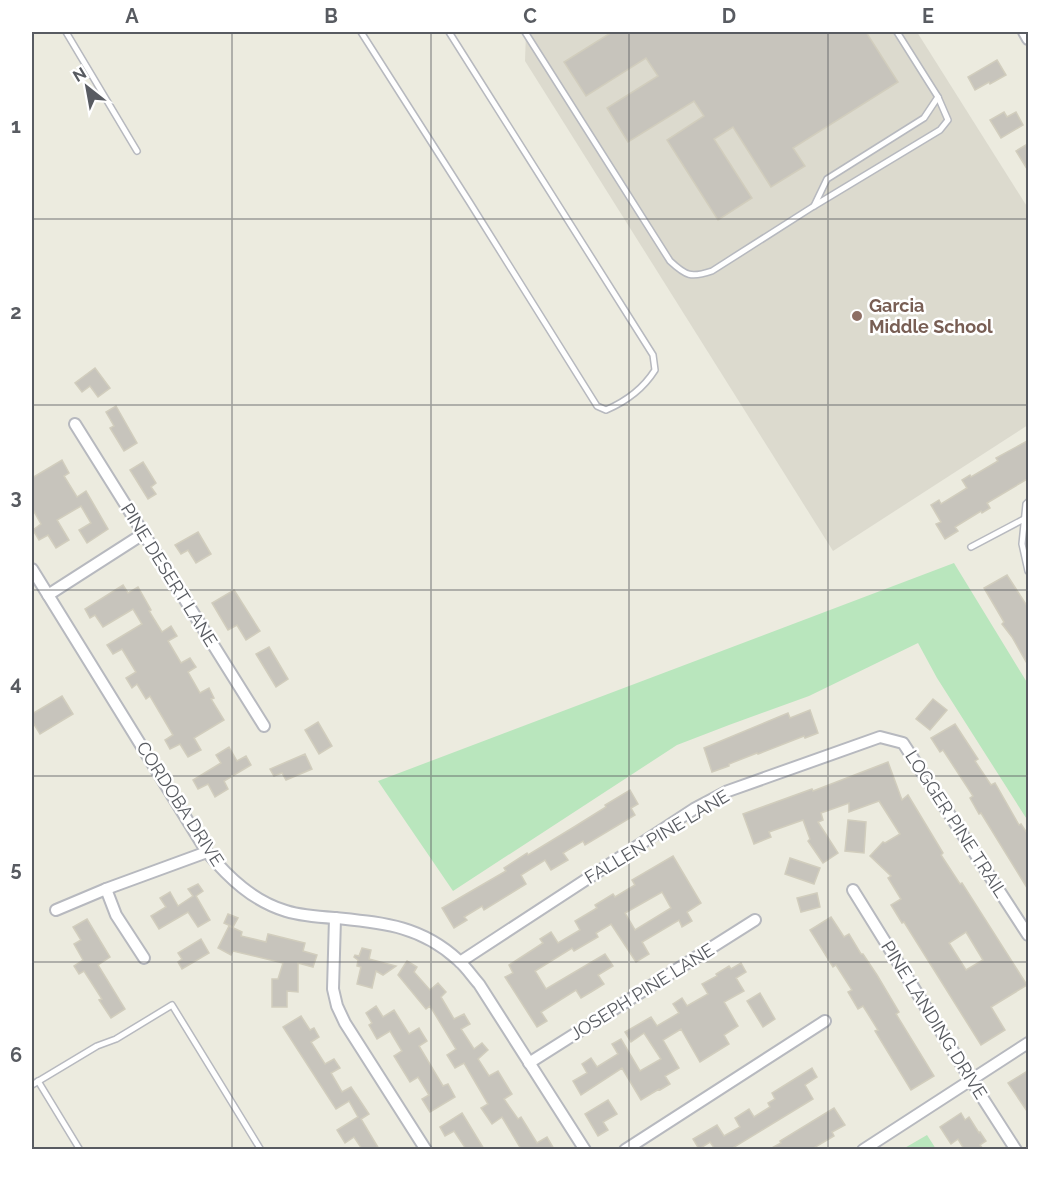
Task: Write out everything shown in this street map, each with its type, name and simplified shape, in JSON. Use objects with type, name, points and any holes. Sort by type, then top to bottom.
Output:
[{"type":"street","points":[[1024,32],[1029,39]]},
{"type":"street","name":"PINE DESERT LANE","points":[[75,424],[264,726]]},
{"type":"street","points":[[48,595],[143,534]]},
{"type":"street","name":"CORDOBA DRIVE","points":[[32,569],[207,852],[224,872],[242,888],[286,911],[388,924],[411,930],[432,940],[460,962],[479,984],[585,1149]]},
{"type":"street","name":"FALLEN PINE LANE","points":[[460,962],[694,810],[728,791],[880,737],[903,743]]},
{"type":"street","name":"LOGGER PINE TRAIL","points":[[903,743],[1029,935]]},
{"type":"street","points":[[56,910],[207,852]]},
{"type":"street","points":[[106,889],[117,915],[144,958]]},
{"type":"street","name":"PINE LANDING DRIVE","points":[[853,890],[970,1080],[1016,1149]]},
{"type":"street","points":[[335,918],[333,989],[337,1006],[345,1023],[426,1149]]},
{"type":"street","name":"JOSEPH PINE LANE","points":[[529,1064],[755,920]]},
{"type":"street","points":[[625,1149],[825,1021]]},
{"type":"street","points":[[863,1149],[1029,1043]]},
{"type":"lane","points":[[66,32],[137,151]]},
{"type":"lane","points":[[361,32],[597,406],[606,410],[618,405],[648,382],[655,370],[652,355],[449,32]]},
{"type":"lane","points":[[525,32],[670,261],[681,272],[698,276],[712,271],[940,130],[948,120],[938,97],[897,32]]},
{"type":"lane","points":[[814,206],[826,179],[924,118],[938,97]]},
{"type":"lane","points":[[1029,502],[1026,504],[1022,544],[1029,571]]},
{"type":"lane","points":[[971,547],[1024,519]]},
{"type":"lane","points":[[32,1085],[172,1005],[261,1149]]},
{"type":"lane","points":[[38,1081],[80,1149]]},
{"type":"shaded area","name":"Garcia Middle School","points":[[526,32],[917,32],[1028,208],[1028,425],[833,551],[525,61]]},
{"type":"green space","points":[[954,563],[1028,684],[1028,821],[937,678],[918,643],[809,696],[677,745],[453,891],[378,781]]},
{"type":"green space","points":[[927,1135],[936,1149],[903,1149]]},
{"type":"building","points":[[612,32],[866,32],[898,82],[793,148],[805,166],[771,187],[733,127],[714,139],[752,198],[718,220],[667,140],[704,116],[694,101],[628,142],[607,108],[658,76],[646,58],[586,96],[564,62]]},
{"type":"building","points":[[997,60],[1006,75],[975,90],[968,77]]},
{"type":"building","points":[[1004,112],[1007,117],[1016,112],[1023,125],[1001,138],[990,120]]},
{"type":"building","points":[[1029,143],[1029,172],[1016,151]]},
{"type":"building","points":[[95,368],[110,388],[98,397],[90,386],[82,392],[75,383]]},
{"type":"building","points":[[116,406],[137,443],[124,451],[110,428],[114,426],[106,412]]},
{"type":"building","points":[[1029,440],[1029,478],[987,503],[990,508],[955,527],[958,531],[945,539],[936,524],[941,522],[931,505],[939,500],[941,504],[967,488],[962,480],[998,461],[996,458]]},
{"type":"building","points":[[62,460],[69,473],[64,476],[77,497],[86,491],[108,529],[87,543],[79,530],[91,523],[81,506],[57,520],[69,540],[56,548],[48,535],[39,540],[33,530],[41,524],[32,508],[32,478]]},
{"type":"building","points":[[143,462],[156,483],[151,487],[156,494],[148,499],[130,470]]},
{"type":"building","points":[[198,532],[211,554],[196,563],[188,550],[181,554],[175,545]]},
{"type":"building","points":[[1007,575],[1029,609],[1029,667],[1002,624],[1004,622],[984,588]]},
{"type":"building","points":[[123,585],[128,593],[138,587],[162,632],[171,626],[177,636],[168,641],[181,663],[190,658],[196,667],[188,672],[200,693],[209,688],[214,698],[211,699],[224,720],[194,738],[201,750],[188,757],[180,744],[170,749],[165,740],[173,735],[150,696],[146,699],[137,684],[132,688],[126,678],[136,672],[122,649],[113,654],[107,645],[142,624],[133,609],[103,627],[95,615],[90,618],[85,609]]},
{"type":"building","points":[[234,590],[260,631],[246,640],[237,625],[228,630],[212,603]]},
{"type":"building","points":[[269,647],[288,679],[276,687],[256,654]]},
{"type":"building","points":[[62,696],[73,714],[40,734],[32,721],[32,714]]},
{"type":"building","points":[[933,699],[947,710],[930,730],[916,719]]},
{"type":"building","points":[[810,710],[818,733],[757,753],[712,772],[704,748],[788,713],[790,718]]},
{"type":"building","points":[[318,722],[332,746],[319,754],[305,730]]},
{"type":"building","points":[[955,724],[978,759],[975,761],[991,785],[995,783],[1019,825],[1021,824],[1029,836],[1029,891],[981,813],[979,814],[970,798],[973,796],[943,750],[940,752],[931,738]]},
{"type":"building","points":[[229,747],[237,761],[246,756],[251,765],[224,781],[228,789],[215,797],[208,784],[198,789],[193,780],[221,763],[216,755]]},
{"type":"building","points":[[305,754],[312,769],[286,780],[282,773],[274,776],[270,769]]},
{"type":"building","points":[[888,762],[902,800],[908,795],[943,853],[941,855],[960,884],[962,883],[1027,985],[991,1007],[1005,1030],[981,1045],[891,905],[901,899],[888,878],[891,876],[870,856],[883,842],[900,834],[879,801],[849,812],[849,803],[821,813],[823,820],[818,822],[838,853],[823,863],[808,841],[810,839],[803,820],[769,832],[771,837],[754,844],[743,814],[812,789],[813,791]],"holes":[[[966,932],[983,960],[966,970],[949,943]]]},
{"type":"building","points":[[630,790],[638,804],[631,808],[635,815],[585,845],[583,841],[563,853],[568,860],[551,870],[545,860],[521,875],[526,884],[484,910],[482,906],[464,917],[467,920],[454,928],[442,908],[506,871],[504,868],[574,827]]},
{"type":"building","points":[[848,820],[866,822],[864,853],[845,851]]},
{"type":"building","points":[[673,856],[701,903],[687,912],[692,921],[682,927],[679,920],[642,942],[649,954],[636,962],[611,924],[596,933],[598,937],[574,951],[572,948],[535,971],[546,989],[605,954],[613,966],[598,975],[604,984],[581,998],[576,990],[541,1012],[547,1021],[537,1027],[505,977],[513,973],[509,965],[543,943],[540,939],[551,932],[558,943],[580,930],[575,921],[597,908],[595,905],[613,894],[615,897],[635,885],[632,880]],"holes":[[[662,892],[671,908],[635,930],[625,913]]]},
{"type":"building","points":[[790,858],[820,868],[814,884],[785,874]]},
{"type":"building","points":[[198,884],[203,891],[196,896],[210,920],[198,927],[188,912],[159,929],[151,916],[166,907],[160,898],[170,892],[178,906],[193,896],[188,889]]},
{"type":"building","points":[[817,893],[820,907],[801,912],[797,898]]},
{"type":"building","points":[[228,914],[238,918],[233,927],[224,923]]},
{"type":"building","points":[[831,917],[844,937],[849,934],[877,975],[899,1012],[896,1014],[934,1076],[911,1090],[875,1031],[878,1030],[863,1006],[858,1009],[848,992],[852,990],[836,965],[833,967],[810,930]]},
{"type":"building","points":[[87,919],[110,957],[98,965],[125,1009],[111,1018],[84,971],[79,974],[74,966],[83,960],[74,944],[81,940],[73,927]]},
{"type":"building","points":[[229,926],[242,932],[241,936],[266,942],[268,934],[305,943],[303,951],[317,955],[313,967],[298,963],[298,992],[287,991],[287,1007],[272,1007],[272,979],[278,979],[283,963],[233,951],[231,955],[218,948]]},
{"type":"building","points":[[201,939],[209,953],[182,969],[178,962],[182,959],[178,953]]},
{"type":"building","points":[[362,948],[371,950],[369,959],[396,966],[383,975],[376,971],[372,988],[357,984],[361,967],[357,966],[358,960],[354,957],[359,956]]},
{"type":"building","points":[[407,961],[417,967],[414,972],[430,990],[438,983],[446,992],[441,997],[454,1019],[464,1014],[470,1024],[461,1029],[474,1049],[482,1043],[488,1050],[478,1059],[489,1076],[498,1071],[512,1094],[504,1099],[518,1119],[521,1117],[537,1143],[547,1137],[554,1149],[521,1149],[502,1117],[492,1124],[481,1108],[488,1104],[464,1063],[455,1068],[447,1055],[456,1049],[430,1006],[426,1009],[398,975]]},
{"type":"building","points":[[741,963],[746,972],[736,978],[744,991],[724,1002],[738,1026],[724,1035],[729,1044],[700,1062],[681,1029],[663,1040],[679,1068],[665,1076],[670,1084],[641,1100],[622,1068],[581,1095],[573,1081],[587,1073],[582,1064],[591,1058],[597,1067],[618,1054],[612,1044],[621,1039],[640,1071],[661,1059],[644,1033],[631,1042],[625,1032],[651,1017],[657,1026],[679,1013],[673,1004],[682,998],[687,1006],[708,994],[702,984],[729,966],[731,969]]},
{"type":"building","points":[[760,993],[775,1019],[763,1027],[747,1001]]},
{"type":"building","points":[[376,1006],[383,1017],[394,1010],[409,1034],[419,1028],[427,1041],[419,1046],[443,1086],[448,1084],[455,1097],[430,1112],[422,1099],[429,1095],[418,1077],[410,1082],[394,1056],[402,1051],[390,1031],[377,1039],[369,1025],[372,1023],[366,1013]]},
{"type":"building","points":[[301,1016],[310,1030],[314,1028],[319,1037],[311,1042],[325,1064],[334,1059],[340,1068],[331,1073],[342,1092],[351,1087],[369,1114],[361,1119],[379,1149],[362,1149],[354,1137],[345,1143],[337,1130],[358,1117],[349,1101],[336,1109],[283,1027]]},
{"type":"building","points":[[812,1068],[817,1077],[805,1085],[813,1099],[731,1149],[715,1149],[710,1142],[699,1149],[693,1139],[717,1125],[724,1136],[740,1127],[735,1118],[749,1109],[754,1117],[770,1107],[768,1103],[775,1099],[772,1093]]},
{"type":"building","points":[[1029,1070],[1029,1114],[1008,1083]]},
{"type":"building","points":[[608,1100],[617,1114],[603,1122],[608,1130],[598,1136],[585,1114]]},
{"type":"building","points":[[834,1108],[845,1125],[832,1132],[834,1136],[812,1149],[770,1149],[781,1143],[780,1141]]},
{"type":"building","points":[[462,1113],[484,1149],[466,1149],[454,1131],[445,1136],[440,1127]]},
{"type":"building","points":[[961,1113],[965,1120],[969,1117],[986,1141],[980,1145],[983,1149],[964,1149],[958,1139],[951,1144],[940,1127]]},
{"type":"place","name":"Garcia Middle School","points":[[857,316]]}]
